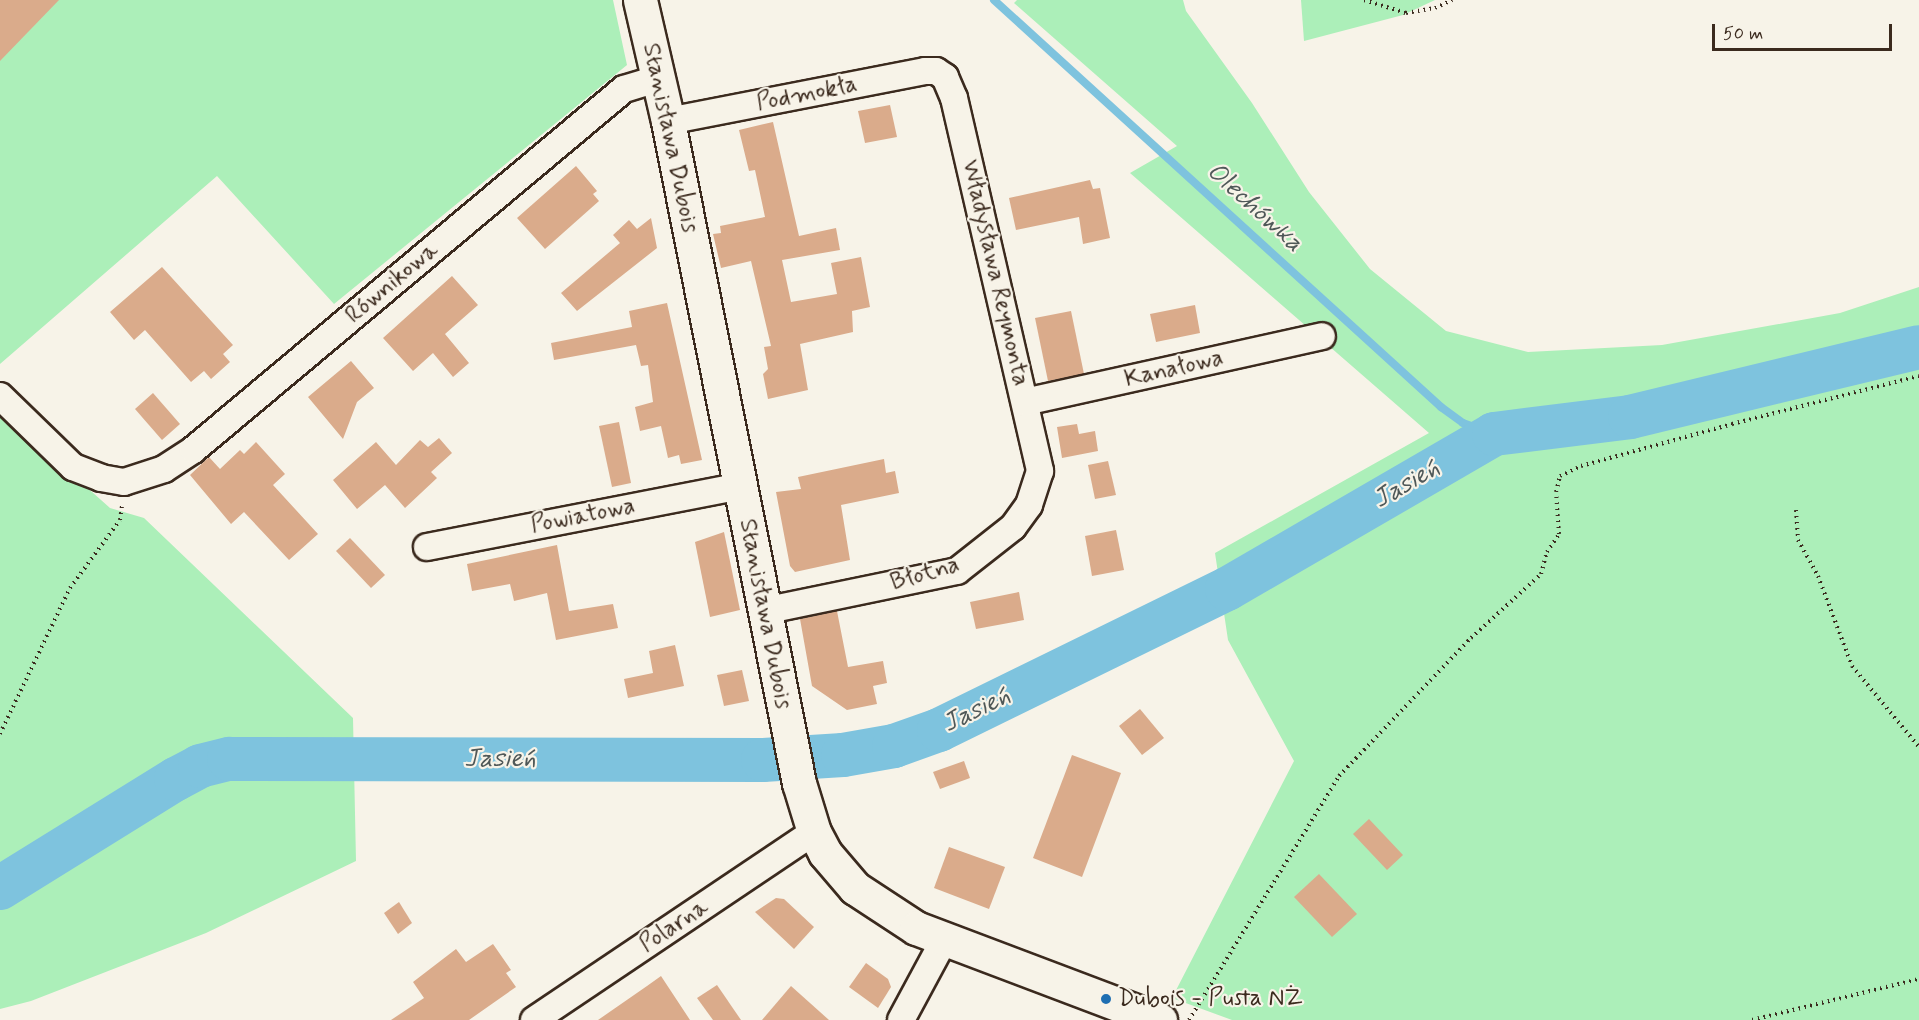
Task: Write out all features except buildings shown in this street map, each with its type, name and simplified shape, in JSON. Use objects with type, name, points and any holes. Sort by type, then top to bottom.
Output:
[{"type":"street","name":"Stanisława Dubois","points":[[640,0],[668,121],[799,783],[814,832],[825,853],[855,888],[894,915],[944,940],[1160,1020]]},
{"type":"street","name":"Podmokła","points":[[668,121],[924,71],[936,71],[945,77]]},
{"type":"street","name":"Władysława Reymonta","points":[[945,77],[954,98],[1040,471]]},
{"type":"street","name":"Równikowa","points":[[124,482],[164,469],[194,450],[624,89],[657,79]]},
{"type":"street","name":"Kanałowa","points":[[1025,402],[1322,336]]},
{"type":"street","points":[[0,396],[74,467],[101,478],[124,482]]},
{"type":"street","name":"Błotna","points":[[764,611],[957,571],[1013,527],[1029,505],[1040,471]]},
{"type":"street","name":"Powiatowa","points":[[427,547],[740,486]]},
{"type":"street","name":"Polarna","points":[[534,1020],[814,832]]},
{"type":"street","points":[[901,1020],[944,940]]},
{"type":"path","points":[[1364,0],[1406,13],[1435,8],[1452,0]]},
{"type":"path","points":[[1189,1020],[1340,776],[1471,638],[1541,574],[1547,552],[1559,534],[1556,492],[1560,476],[1581,466],[1772,412],[1919,376]]},
{"type":"path","points":[[0,734],[70,588],[120,520],[124,482]]},
{"type":"path","points":[[1796,510],[1798,540],[1818,576],[1852,666],[1919,747]]},
{"type":"path","points":[[1752,1020],[1919,979]]},
{"type":"green space","points":[[0,0],[613,0],[627,65],[334,304],[217,176],[0,364]]},
{"type":"green space","points":[[1017,0],[1183,0],[1186,11],[1252,103],[1309,192],[1370,269],[1446,331],[1528,352],[1662,345],[1840,313],[1919,287],[1919,1020],[1232,1020],[1172,998],[1294,761],[1228,640],[1215,553],[1429,433],[1130,173],[1177,146],[1014,3]]},
{"type":"green space","points":[[1301,0],[1435,0],[1403,15],[1304,41]]},
{"type":"green space","points":[[0,410],[110,508],[144,518],[353,718],[356,861],[206,933],[31,1001],[0,1009]]},
{"type":"waterway","name":"Olechówka","points":[[994,0],[1441,407],[1463,423],[1494,434]]},
{"type":"waterway","name":"Jasień","points":[[0,888],[176,779],[200,766],[229,759],[763,760],[843,755],[894,746],[939,730],[1227,589],[1494,434],[1630,417],[1919,347]]},
{"type":"place","name":"Dubois - Pusta NŻ","points":[[1106,999]]}]
